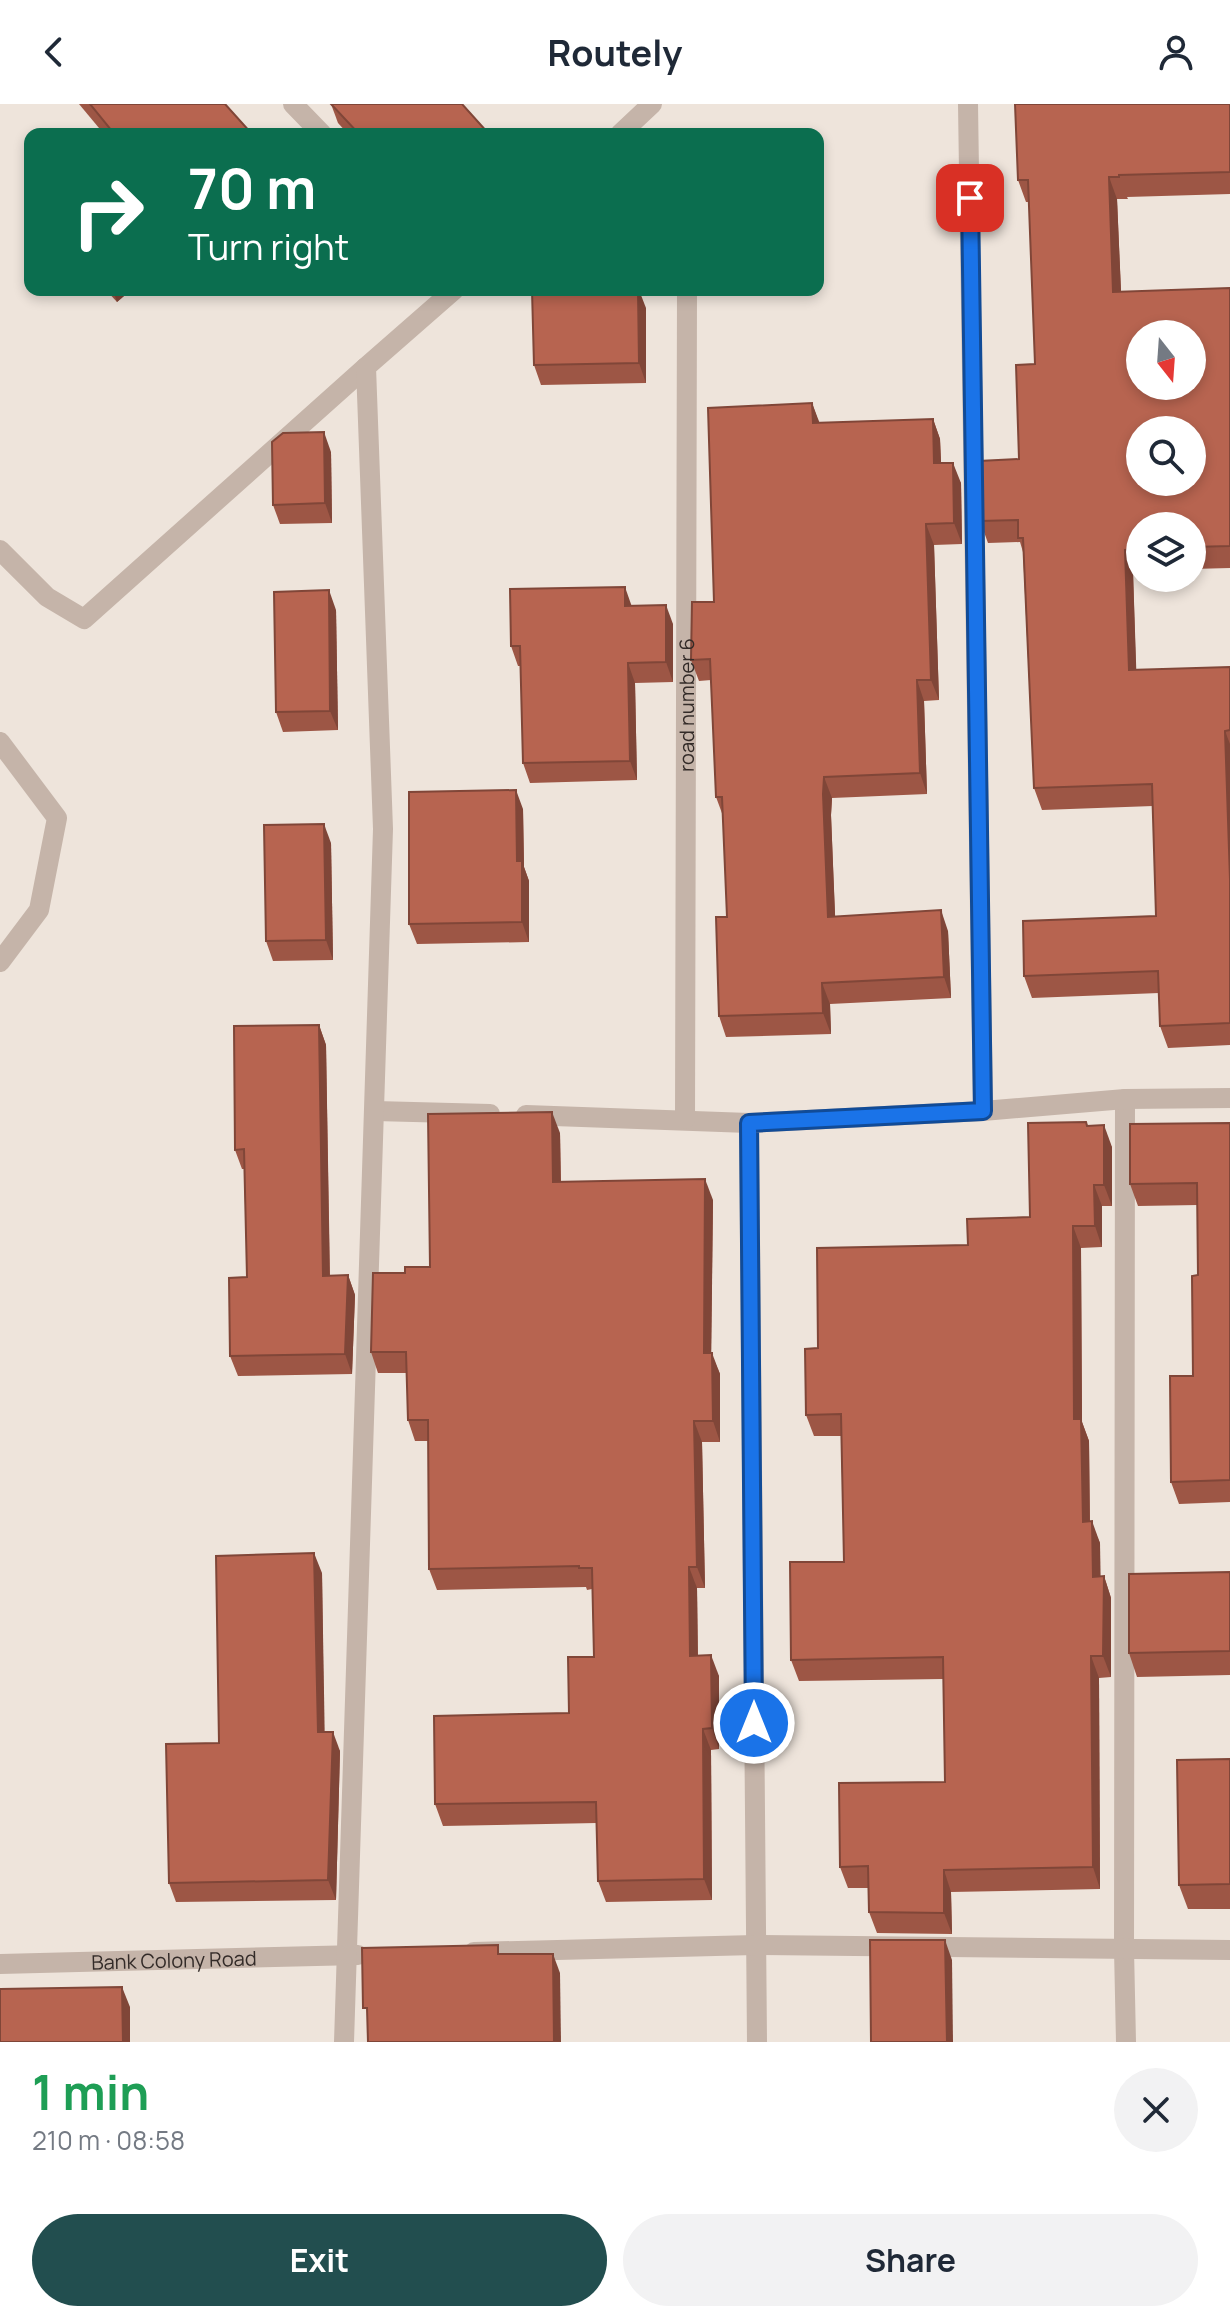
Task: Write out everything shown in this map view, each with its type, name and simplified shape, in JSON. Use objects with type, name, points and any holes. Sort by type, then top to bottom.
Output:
[{"type":"street","points":[[293,104],[316,128]]},
{"type":"street","points":[[626,128],[652,104]]},
{"type":"street","points":[[968,104],[983,1111]]},
{"type":"street","points":[[0,550],[47,597],[84,619],[447,296]]},
{"type":"street","name":"road number 6","points":[[685,1119],[687,296]]},
{"type":"street","points":[[344,2042],[383,829],[366,367]]},
{"type":"street","points":[[0,742],[57,818],[39,910],[0,962]]},
{"type":"street","points":[[375,1111],[749,1123],[983,1111],[1125,1099],[1230,1098]]},
{"type":"street","points":[[1125,1099],[1126,2042]]},
{"type":"street","points":[[749,1123],[757,2042]]},
{"type":"street","points":[[456,1952],[755,1945],[1230,1950]]},
{"type":"street","name":"Bank Colony Road","points":[[0,1964],[378,1954]]},
{"type":"building","points":[[90,104],[225,104],[247,128],[110,128]]},
{"type":"building","points":[[331,104],[462,104],[484,128],[353,128]]},
{"type":"building","points":[[1015,104],[1230,104],[1230,172],[1109,177],[1113,292],[1230,288],[1230,546],[1206,547],[1206,512],[1126,512],[1125,550],[1129,670],[1230,667],[1230,730],[1225,731],[1230,879],[1230,1023],[1160,1026],[1158,971],[1024,976],[1023,921],[1156,916],[1152,784],[1034,788],[1023,538],[1018,538],[1018,520],[980,521],[979,461],[1019,459],[1016,365],[1035,364],[1028,180],[1018,180]]},
{"type":"building","points":[[532,296],[638,296],[639,363],[534,365]]},
{"type":"building","points":[[812,403],[813,423],[933,419],[934,463],[953,463],[954,523],[926,524],[931,680],[917,680],[920,773],[824,777],[823,794],[828,917],[941,910],[944,977],[822,983],[823,1013],[719,1016],[716,917],[727,917],[722,797],[716,797],[710,659],[691,660],[692,602],[714,602],[708,408]]},
{"type":"building","points":[[324,432],[325,503],[273,505],[272,442],[283,433]]},
{"type":"building","points":[[625,587],[625,606],[666,605],[666,662],[628,663],[630,761],[523,763],[520,646],[511,646],[510,589]]},
{"type":"building","points":[[329,590],[330,711],[276,712],[274,592]]},
{"type":"building","points":[[516,790],[517,861],[522,861],[522,922],[409,924],[409,792]]},
{"type":"building","points":[[324,824],[326,940],[266,941],[264,825]]},
{"type":"building","points":[[319,1025],[323,1276],[348,1275],[345,1354],[230,1356],[229,1278],[247,1277],[244,1149],[235,1150],[234,1026]]},
{"type":"building","points":[[552,1112],[553,1182],[705,1179],[704,1353],[712,1353],[713,1421],[694,1421],[697,1567],[689,1567],[690,1656],[711,1655],[712,1728],[703,1729],[704,1879],[598,1881],[596,1802],[435,1804],[434,1716],[569,1713],[568,1657],[594,1657],[592,1568],[429,1569],[428,1420],[408,1420],[406,1352],[371,1352],[373,1273],[405,1273],[405,1267],[430,1267],[428,1114]]},
{"type":"building","points":[[1086,1122],[1087,1126],[1104,1125],[1104,1185],[1094,1185],[1095,1226],[1073,1226],[1074,1419],[1081,1419],[1083,1522],[1092,1521],[1093,1577],[1104,1576],[1103,1656],[1091,1656],[1093,1867],[944,1870],[944,1913],[869,1912],[868,1866],[840,1867],[839,1783],[945,1782],[943,1657],[791,1660],[790,1562],[844,1562],[841,1414],[806,1415],[805,1349],[818,1348],[817,1248],[968,1245],[967,1219],[1030,1217],[1028,1123]]},
{"type":"building","points":[[1230,1123],[1230,1480],[1171,1482],[1170,1376],[1193,1376],[1192,1276],[1198,1275],[1197,1183],[1130,1184],[1130,1124]]},
{"type":"building","points":[[314,1553],[318,1732],[333,1732],[328,1880],[169,1883],[166,1744],[219,1743],[216,1556]]},
{"type":"building","points":[[1230,1572],[1230,1651],[1129,1653],[1129,1574]]},
{"type":"building","points":[[1230,1759],[1230,1884],[1179,1885],[1177,1760]]},
{"type":"building","points":[[870,1940],[945,1940],[947,2042],[871,2042]]},
{"type":"building","points":[[498,1945],[498,1954],[553,1954],[554,2042],[368,2042],[367,2008],[363,2008],[362,1948]]},
{"type":"building","points":[[122,1987],[123,2042],[0,2042],[0,1989]]},
{"type":"route","points":[[754,1723],[749,1123],[983,1111],[970,198]]}]
